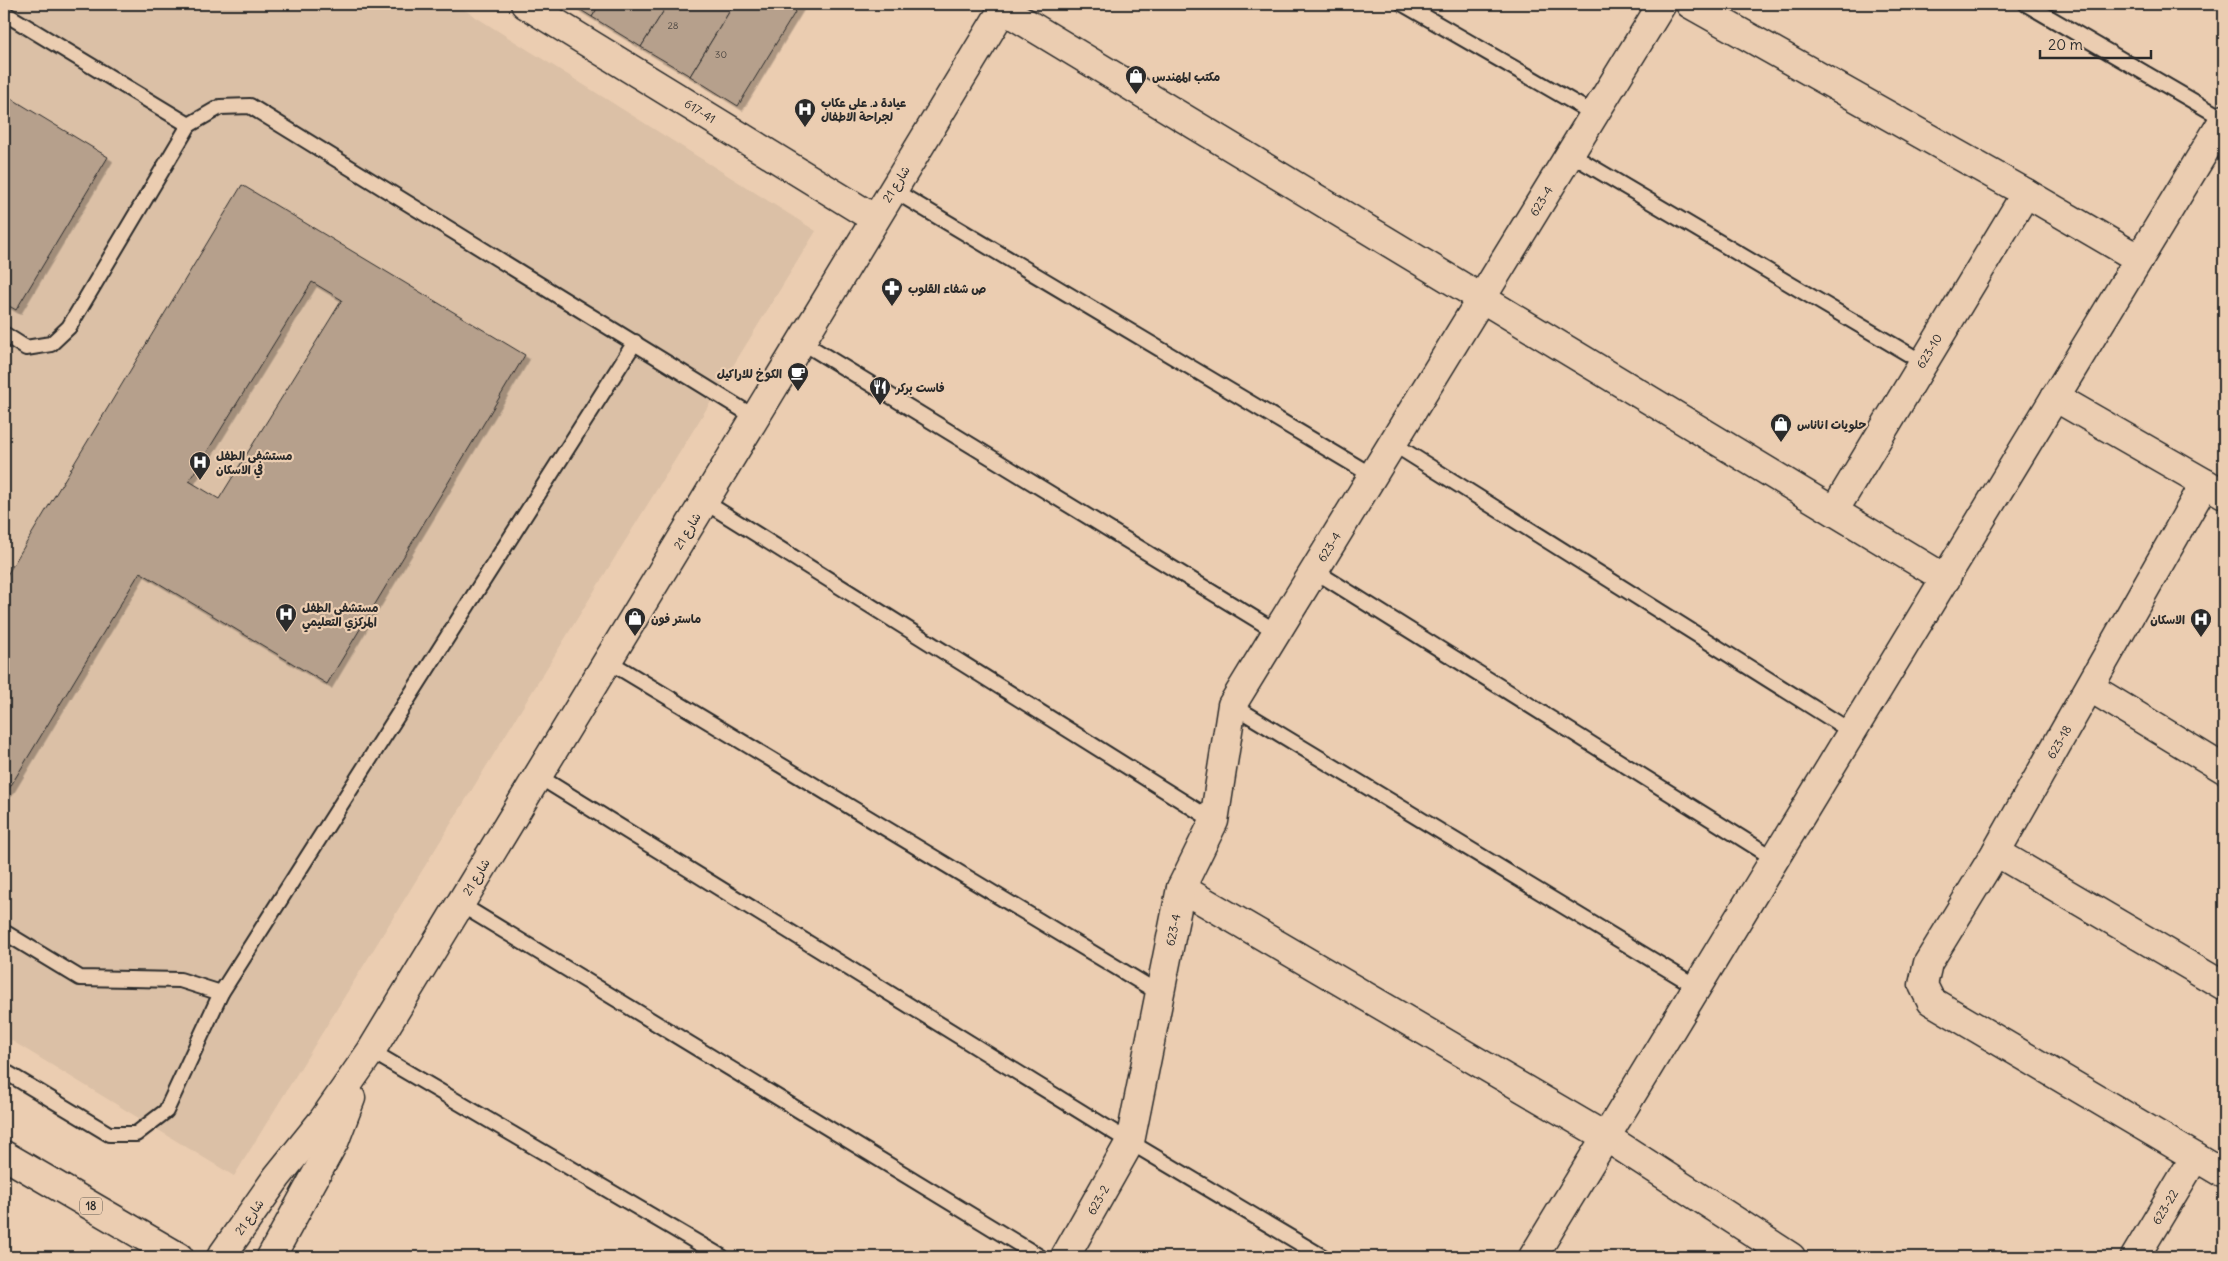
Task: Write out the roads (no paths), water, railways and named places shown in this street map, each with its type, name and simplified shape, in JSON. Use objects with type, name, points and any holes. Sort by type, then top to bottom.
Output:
[{"type":"street","name":"617-41","points":[[525,4],[875,219]]},
{"type":"street","name":"623-4","points":[[1130,1142],[1182,888],[1214,821],[1232,705],[1662,4]]},
{"type":"street","points":[[1690,4],[2026,193],[2139,259]]},
{"type":"street","name":"شارع 21","points":[[221,1257],[277,1177],[323,1120],[368,1054],[1005,6]]},
{"type":"street","points":[[1005,6],[1946,579]]},
{"type":"street","points":[[1533,1257],[2224,119]]},
{"type":"street","name":"623-10","points":[[1834,511],[1922,362],[2026,193]]},
{"type":"street","points":[[2055,397],[2215,488]]},
{"type":"street","name":"623-18","points":[[2195,1157],[1931,1001],[1923,985],[1928,963],[1996,852],[2090,688],[2215,488]]},
{"type":"street","points":[[2090,688],[2224,769]]},
{"type":"street","points":[[1996,852],[2224,986]]},
{"type":"street","points":[[1182,888],[1606,1137],[1791,1257]]},
{"type":"street","name":"شارع 21","points":[[271,1257],[335,1140],[368,1054]]},
{"type":"street","name":"623-2","points":[[1065,1257],[1130,1142]]},
{"type":"street","name":"18","points":[[4,1155],[179,1257]]},
{"type":"street","points":[[2195,1157],[2224,1174]]},
{"type":"street","name":"623-22","points":[[2135,1257],[2195,1157]]},
{"type":"lane","points":[[1403,4],[1594,114]]},
{"type":"lane","points":[[2026,4],[2224,119]]},
{"type":"lane","points":[[4,13],[189,125]]},
{"type":"lane","points":[[4,334],[26,348],[51,344],[69,327],[189,125],[220,107],[250,106],[756,418]]},
{"type":"lane","points":[[1570,154],[1922,362]]},
{"type":"lane","points":[[893,190],[1372,476]]},
{"type":"lane","points":[[4,1071],[109,1134],[136,1134],[166,1110],[221,993],[635,342]]},
{"type":"lane","points":[[802,342],[1277,632]]},
{"type":"lane","points":[[1392,443],[1852,732]]},
{"type":"lane","points":[[704,502],[1214,821]]},
{"type":"lane","points":[[1315,571],[1776,859]]},
{"type":"lane","points":[[608,661],[1159,993]]},
{"type":"lane","points":[[1232,705],[1697,987]]},
{"type":"lane","points":[[538,776],[1130,1142],[1324,1257]]},
{"type":"lane","points":[[460,904],[1040,1257]]},
{"type":"lane","points":[[4,932],[80,978],[180,980],[221,993]]},
{"type":"lane","points":[[368,1054],[722,1257]]},
{"type":"place","name":"مكتب المهندس","points":[[1136,95]]},
{"type":"place","name":"عيادة د. علي عكاب لجراحة الاطفال","points":[[805,128]]},
{"type":"place","name":"ص شفاء القلوب","points":[[892,307]]},
{"type":"place","name":"الكوخ للاراكيل","points":[[798,392]]},
{"type":"place","name":"فاست بركر","points":[[880,406]]},
{"type":"place","name":"حلويات اناناس","points":[[1781,443]]},
{"type":"place","name":"مستشفى الطفل في الاسكان","points":[[200,481]]},
{"type":"place","name":"مستشفى الطفل المركزي التعليمي","points":[[286,633]]},
{"type":"place","name":"ماستر فون","points":[[635,637]]},
{"type":"place","name":"الاسكان","points":[[2201,638]]}]
